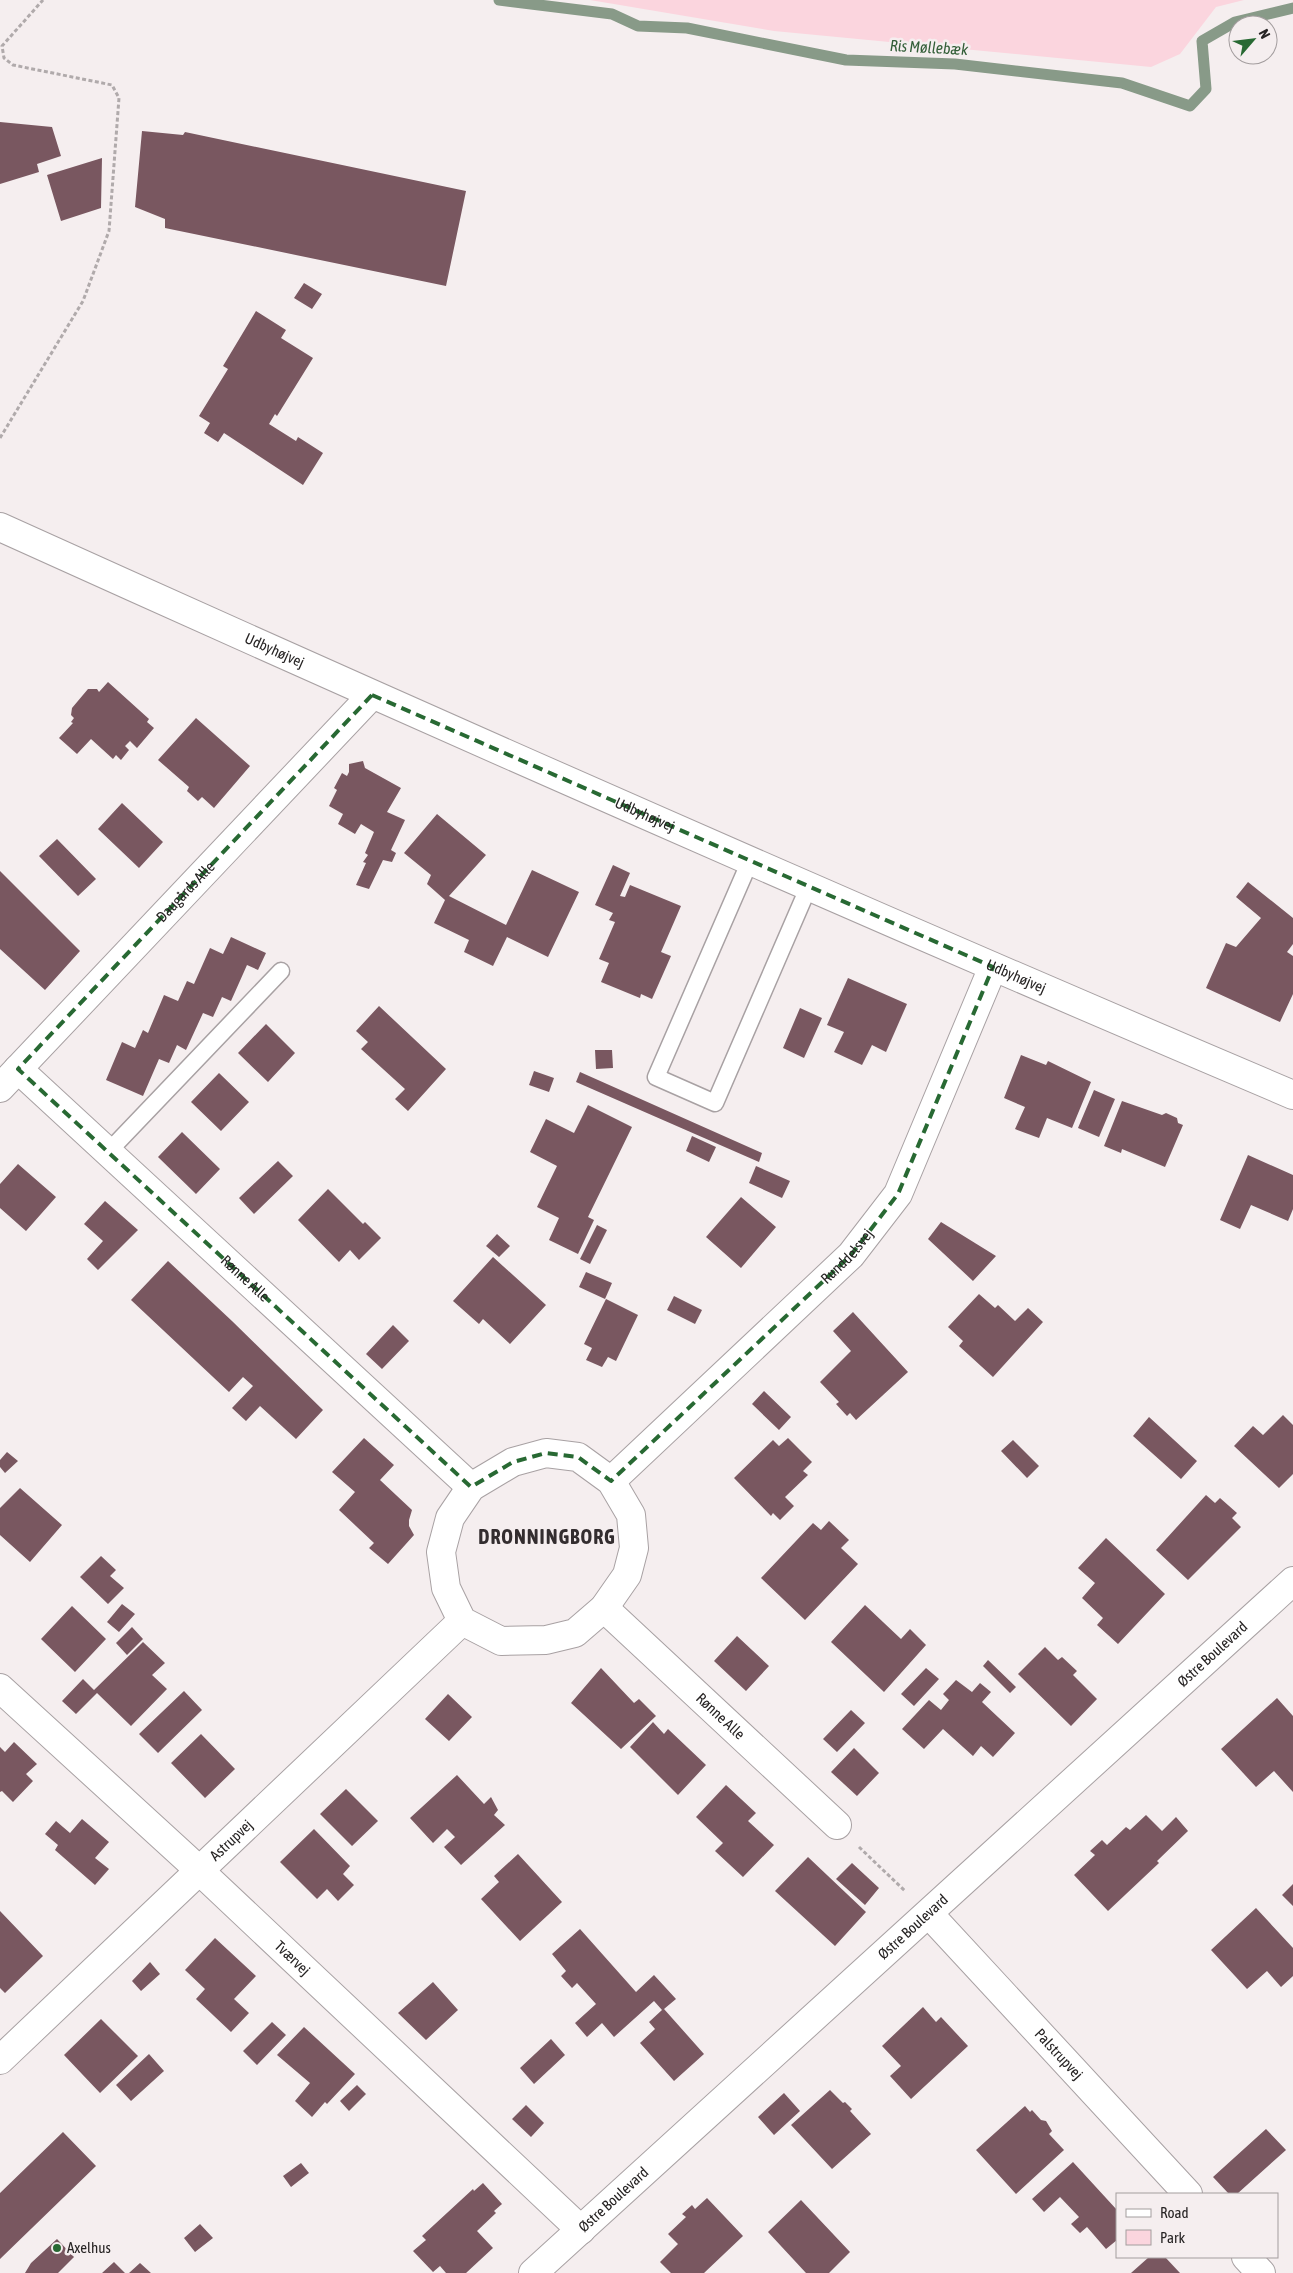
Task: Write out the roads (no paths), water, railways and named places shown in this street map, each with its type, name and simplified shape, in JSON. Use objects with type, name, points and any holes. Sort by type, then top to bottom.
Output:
[{"type":"street","name":"Udbyhøjvej","points":[[0,527],[372,695],[993,967],[1293,1095]]},
{"type":"street","name":"Daugårds Alle","points":[[0,1088],[372,695]]},
{"type":"street","name":"Runddelsvej","points":[[611,1481],[851,1255],[898,1194],[993,967]]},
{"type":"street","name":"Rønne Alle","points":[[18,1069],[471,1487]]},
{"type":"street","points":[[546,1453],[578,1457],[611,1481],[631,1515],[634,1548],[627,1575],[604,1608],[575,1633],[546,1640],[501,1640],[462,1622],[446,1588],[441,1552],[450,1518],[471,1487],[513,1462],[546,1453]]},
{"type":"street","name":"Østre Boulevard","points":[[533,2273],[1293,1581]]},
{"type":"street","name":"Rønne Alle","points":[[604,1608],[837,1826]]},
{"type":"street","name":"Astrupvej","points":[[0,2060],[462,1622]]},
{"type":"street","name":"Tværvej","points":[[0,1688],[199,1871],[580,2230]]},
{"type":"street","name":"Palstrupvej","points":[[929,1914],[1187,2193]]},
{"type":"street","points":[[1247,2258],[1261,2273]]},
{"type":"lane","points":[[750,861],[656,1077],[715,1103],[809,886]]},
{"type":"lane","points":[[108,1152],[281,971]]},
{"type":"waterway","name":"Ris Møllebæk","points":[[499,0],[612,14],[638,26],[687,28],[846,60],[955,64],[1122,83],[1190,106],[1206,89],[1202,41],[1235,22],[1293,8]]},
{"type":"place","name":"Axelhus","points":[[57,2248]]},
{"type":"district","name":"DRONNINGBORG","points":[[547,1537]]}]
